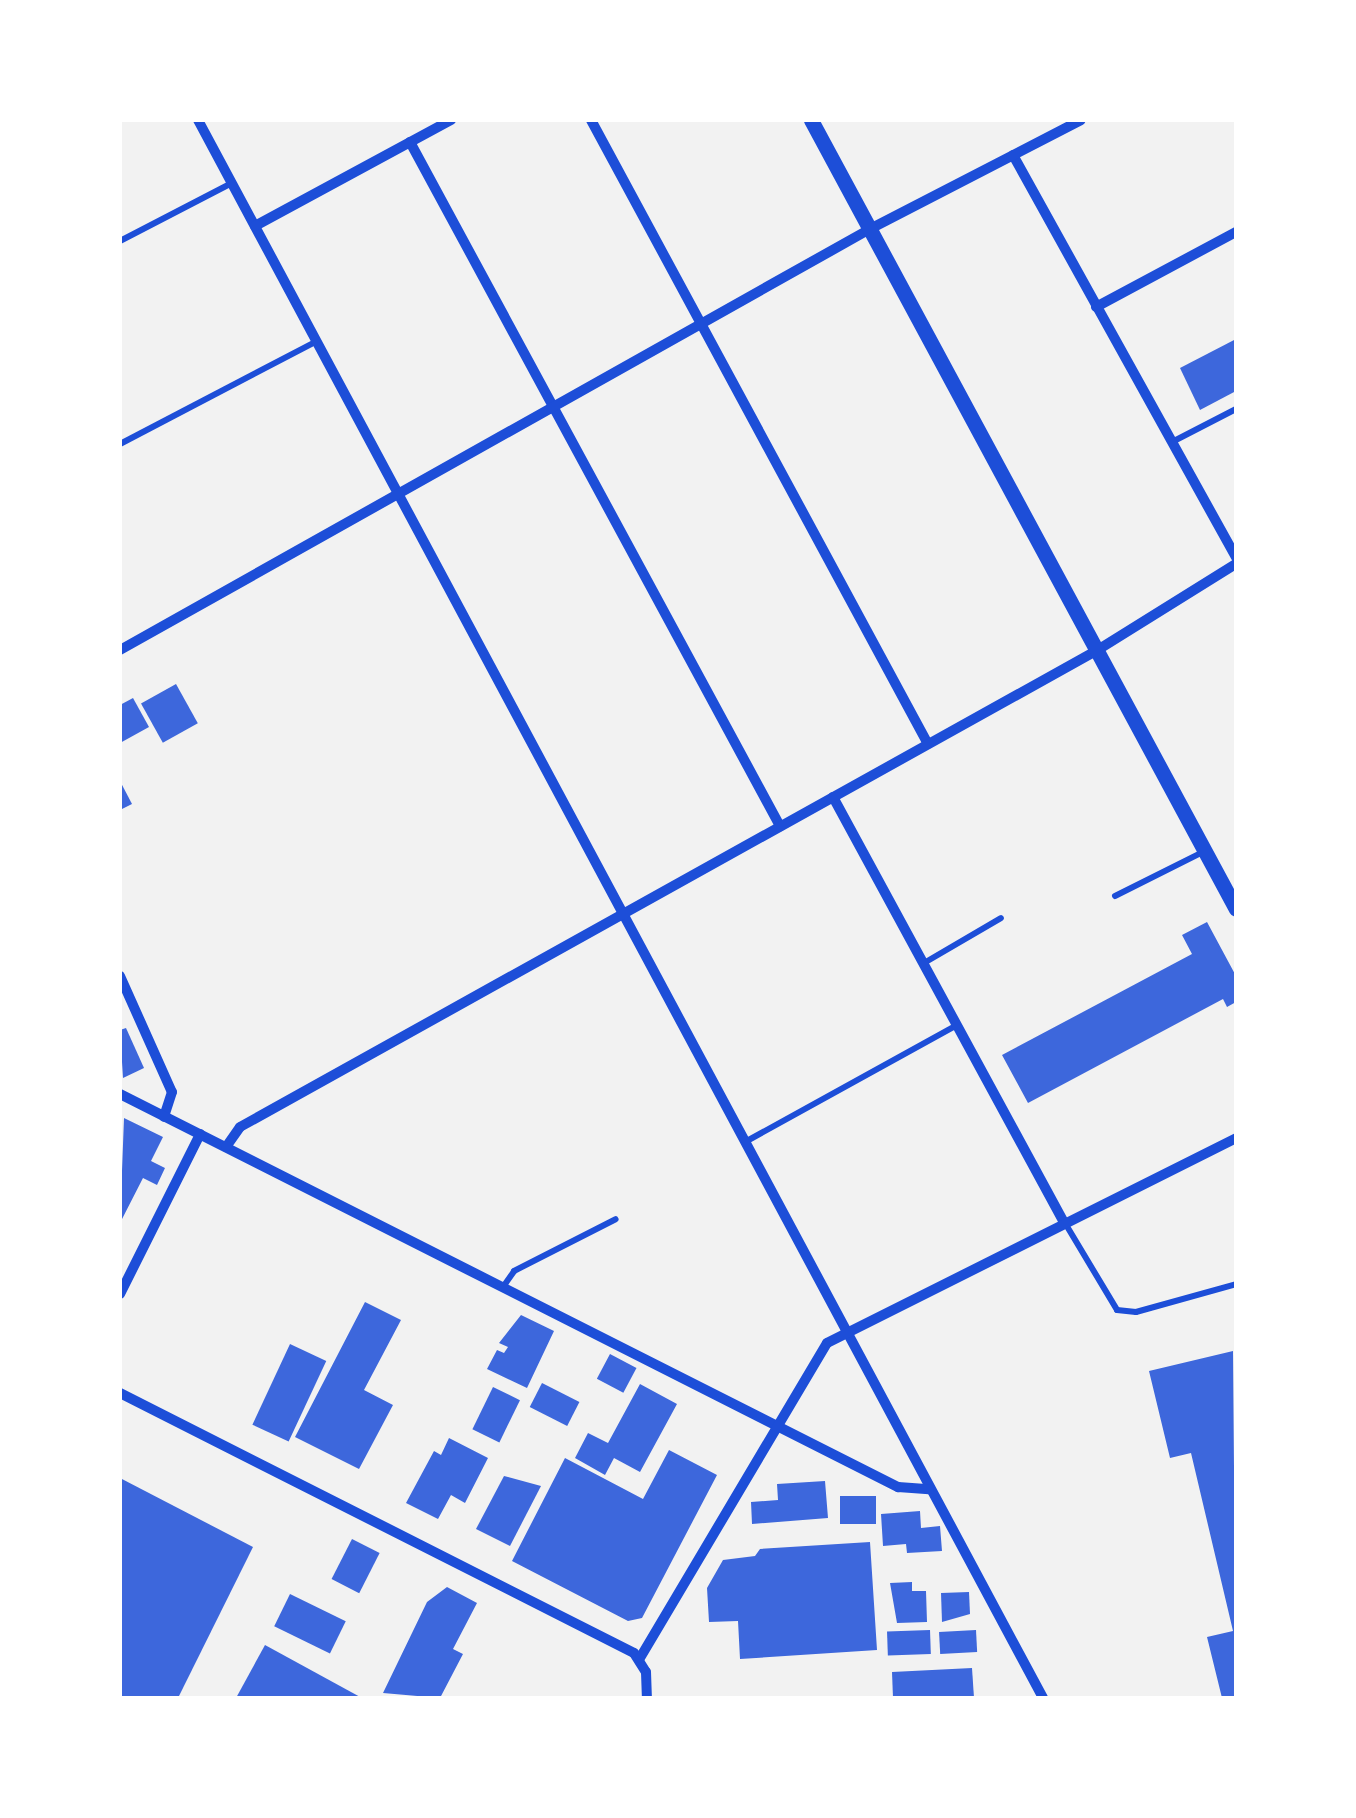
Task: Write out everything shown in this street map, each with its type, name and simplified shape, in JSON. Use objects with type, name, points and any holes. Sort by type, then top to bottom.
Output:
[{"type":"street","points":[[198,120],[394,496],[1044,1698]]},
{"type":"street","points":[[254,226],[451,120]]},
{"type":"street","points":[[591,120],[928,744]]},
{"type":"street","points":[[812,120],[1236,909]]},
{"type":"street","points":[[120,650],[870,229],[1081,120]]},
{"type":"street","points":[[410,142],[780,826]]},
{"type":"street","points":[[226,1147],[240,1127],[1096,651],[1236,561],[1013,155]]},
{"type":"street","points":[[1096,307],[1236,232]]},
{"type":"street","points":[[833,796],[1064,1222]]},
{"type":"street","points":[[120,976],[172,1092],[164,1117]]},
{"type":"street","points":[[120,1094],[909,1492],[930,1489]]},
{"type":"street","points":[[120,1294],[200,1134]]},
{"type":"street","points":[[648,1698],[640,1658],[776,1423],[827,1343],[1236,1138]]},
{"type":"street","points":[[120,1393],[640,1658]]},
{"type":"lane","points":[[120,241],[232,183]]},
{"type":"lane","points":[[120,444],[315,342]]},
{"type":"lane","points":[[1171,443],[1236,409]]},
{"type":"lane","points":[[1114,896],[1205,851]]},
{"type":"lane","points":[[923,964],[1001,918]]},
{"type":"lane","points":[[744,1142],[957,1024]]},
{"type":"lane","points":[[503,1288],[514,1271],[616,1219]]},
{"type":"lane","points":[[1064,1222],[1116,1310],[1136,1312],[1236,1284]]},
{"type":"building","points":[[1236,339],[1236,391],[1200,410],[1180,368]]},
{"type":"building","points":[[176,684],[198,723],[163,743],[141,703]]},
{"type":"building","points":[[133,698],[149,727],[120,743],[120,705]]},
{"type":"building","points":[[120,781],[132,804],[120,810]]},
{"type":"building","points":[[1207,922],[1236,976],[1236,1002],[1227,1007],[1223,999],[1028,1103],[1002,1055],[1192,954],[1182,935]]},
{"type":"building","points":[[126,1028],[144,1068],[123,1078],[120,1030]]},
{"type":"building","points":[[124,1118],[163,1137],[151,1161],[165,1168],[157,1185],[143,1178],[120,1223]]},
{"type":"building","points":[[365,1302],[401,1320],[364,1390],[393,1405],[359,1469],[295,1437]]},
{"type":"building","points":[[521,1315],[554,1331],[527,1388],[487,1369],[497,1350],[504,1353],[508,1347],[499,1343]]},
{"type":"building","points":[[290,1344],[326,1361],[289,1442],[252,1425]]},
{"type":"building","points":[[1233,1351],[1236,1698],[1222,1698],[1207,1637],[1233,1631],[1191,1453],[1170,1458],[1149,1371]]},
{"type":"building","points":[[610,1354],[636,1368],[623,1393],[597,1379]]},
{"type":"building","points":[[542,1383],[579,1402],[567,1426],[530,1407]]},
{"type":"building","points":[[640,1384],[677,1404],[640,1472],[614,1458],[605,1475],[575,1458],[588,1433],[608,1443]]},
{"type":"building","points":[[493,1387],[520,1400],[499,1442],[472,1429]]},
{"type":"building","points":[[449,1438],[488,1458],[465,1503],[451,1495],[438,1519],[406,1503],[434,1451],[441,1455]]},
{"type":"building","points":[[669,1450],[717,1475],[642,1618],[628,1621],[512,1561],[565,1458],[643,1499]]},
{"type":"building","points":[[504,1476],[541,1486],[510,1546],[476,1529]]},
{"type":"building","points":[[120,1478],[253,1547],[178,1698],[120,1698]]},
{"type":"building","points":[[825,1481],[828,1518],[752,1524],[751,1502],[778,1500],[777,1484]]},
{"type":"building","points":[[840,1496],[876,1496],[876,1524],[840,1524]]},
{"type":"building","points":[[920,1511],[921,1528],[940,1526],[942,1551],[907,1553],[906,1544],[883,1546],[881,1514]]},
{"type":"building","points":[[352,1539],[380,1553],[359,1593],[332,1579]]},
{"type":"building","points":[[870,1542],[877,1650],[740,1659],[738,1621],[709,1622],[707,1588],[723,1560],[755,1556],[760,1549]]},
{"type":"building","points":[[912,1582],[912,1591],[926,1591],[927,1622],[897,1623],[890,1583]]},
{"type":"building","points":[[447,1587],[477,1603],[453,1649],[463,1654],[440,1698],[383,1693],[427,1602]]},
{"type":"building","points":[[969,1592],[970,1614],[942,1622],[941,1593]]},
{"type":"building","points":[[290,1594],[346,1621],[330,1654],[274,1626]]},
{"type":"building","points":[[930,1630],[931,1654],[888,1655],[887,1632]]},
{"type":"building","points":[[976,1630],[977,1652],[940,1654],[939,1632]]},
{"type":"building","points":[[265,1645],[362,1698],[236,1698]]},
{"type":"building","points":[[972,1668],[974,1698],[893,1698],[892,1672]]}]
